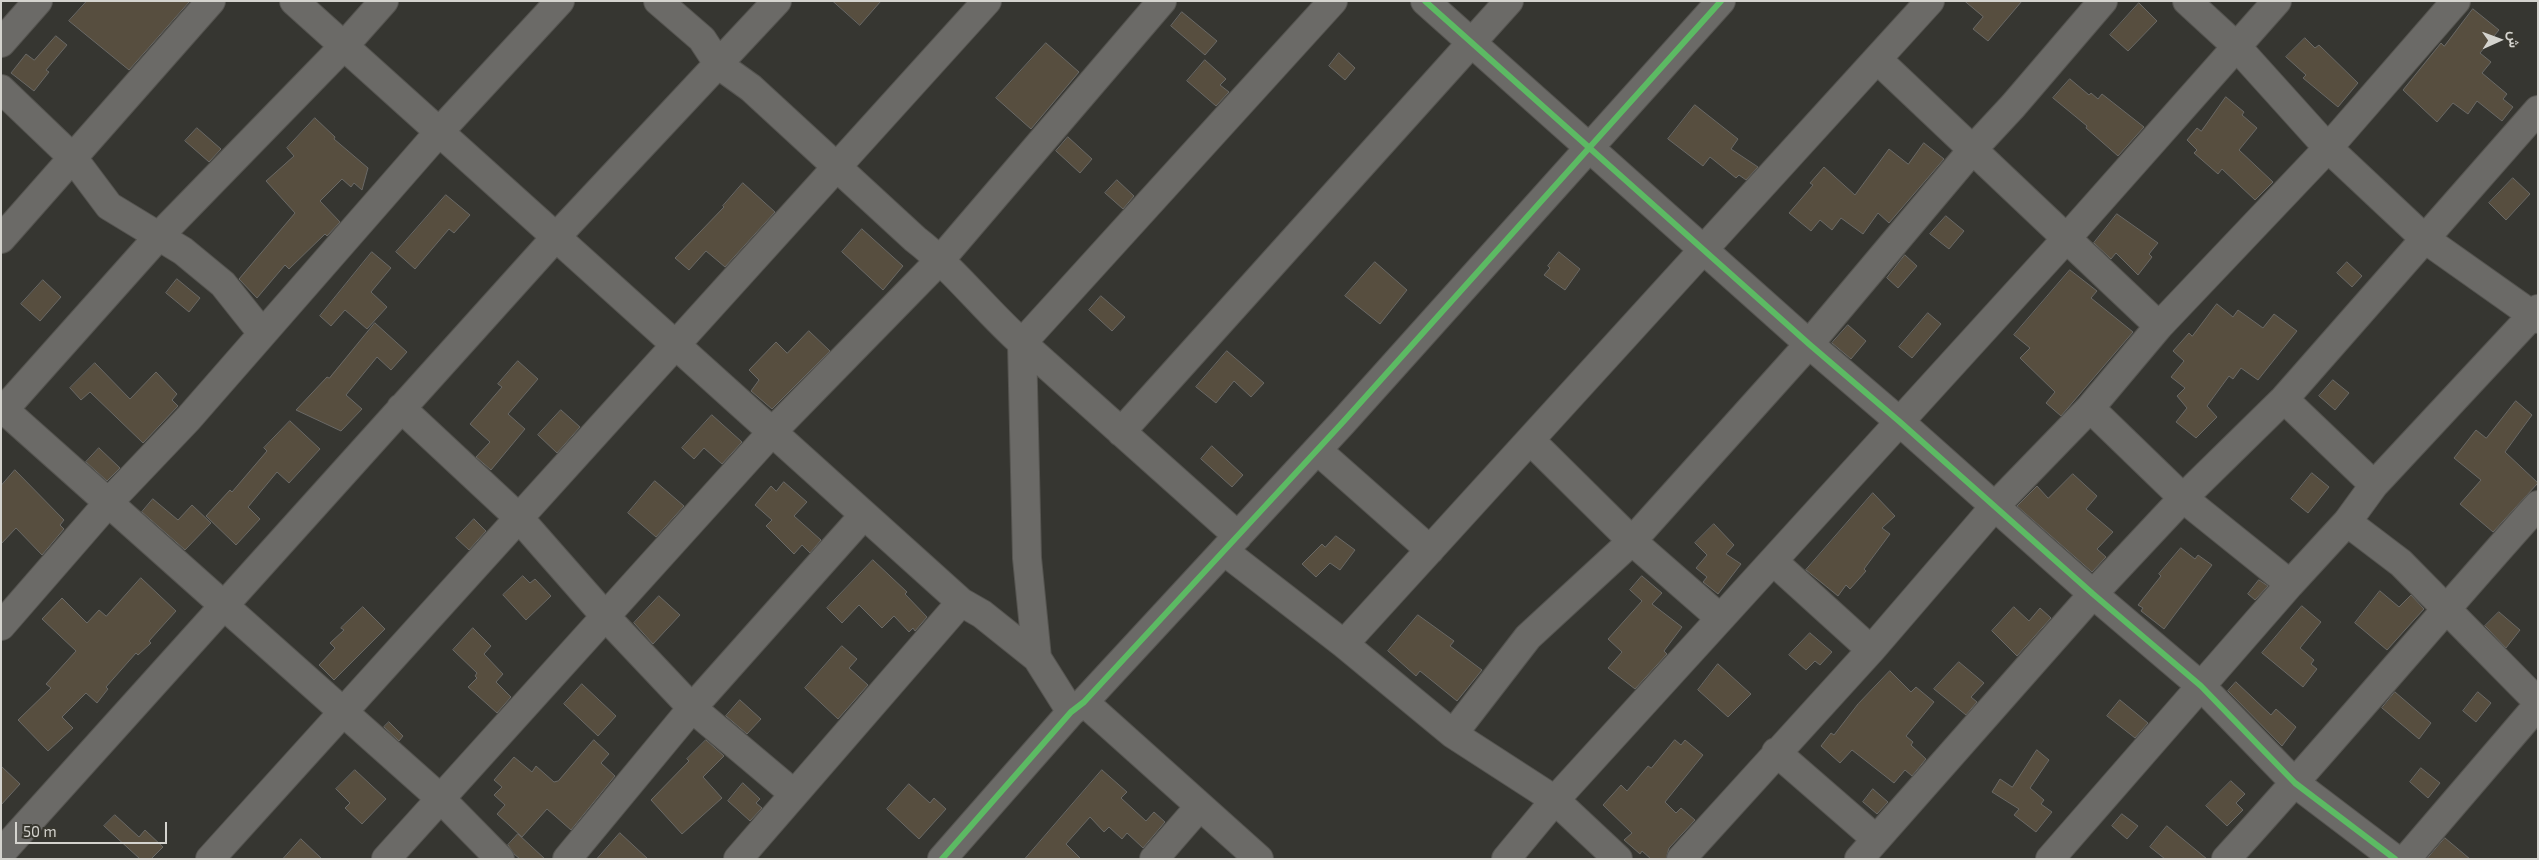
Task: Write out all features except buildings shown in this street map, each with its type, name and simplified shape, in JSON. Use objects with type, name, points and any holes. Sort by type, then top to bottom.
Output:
[{"type":"street","points":[[1,42],[38,1]]},
{"type":"street","points":[[1,239],[211,1]]},
{"type":"street","points":[[294,1],[961,602],[982,614],[1037,658],[1078,707],[1200,806],[1259,859]]},
{"type":"street","points":[[384,1],[344,46],[158,237],[2,410],[440,800],[500,859]]},
{"type":"street","points":[[1,626],[108,503],[188,419],[438,132],[560,1]]},
{"type":"street","points":[[658,1],[702,40],[719,65],[751,88],[914,239],[941,259],[1002,326],[1121,432],[1231,544],[1344,644],[1453,734],[1555,800],[1618,859]]},
{"type":"street","points":[[1,854],[401,408],[556,238],[777,1]]},
{"type":"street","points":[[210,859],[837,169],[986,1]]},
{"type":"street","points":[[386,859],[772,432],[941,259],[1162,1]]},
{"type":"street","points":[[1037,658],[1027,558],[1022,343],[1333,1]]},
{"type":"street","points":[[1425,1],[1809,344],[1900,422],[2093,594],[2201,686],[2295,783],[2395,859]]},
{"type":"street","points":[[1121,432],[1509,1]]},
{"type":"street","points":[[942,859],[1078,707],[1317,450],[1721,1]]},
{"type":"street","points":[[1344,644],[1930,1]]},
{"type":"street","points":[[1453,734],[1528,637],[1632,541],[1809,344],[1973,149],[2013,106],[2103,1]]},
{"type":"street","points":[[2050,859],[2290,584],[2347,522],[2374,485],[2536,314],[2426,239],[2328,148],[2236,46],[2187,1]]},
{"type":"street","points":[[1506,859],[1555,800],[2066,239],[2277,1]]},
{"type":"street","points":[[1681,859],[1776,752],[1871,650],[1995,506],[2090,408],[2159,326],[2328,148],[2456,1]]},
{"type":"street","points":[[1878,60],[2159,326]]},
{"type":"street","points":[[1,89],[73,158],[109,206],[182,252],[223,284],[262,333]]},
{"type":"street","points":[[1776,752],[1867,849],[2093,594],[2183,498],[2284,399],[2538,110]]},
{"type":"street","points":[[2284,399],[2374,485]]},
{"type":"street","points":[[401,408],[519,518],[606,617],[692,708],[793,793]]},
{"type":"street","points":[[2090,408],[2183,498],[2290,584]]},
{"type":"street","points":[[1530,440],[1632,541],[1720,618]]},
{"type":"street","points":[[1317,450],[1430,550]]},
{"type":"street","points":[[2226,859],[2295,783],[2445,607],[2538,505]]},
{"type":"street","points":[[567,859],[692,708],[864,515]]},
{"type":"street","points":[[2347,522],[2401,563],[2538,704],[2406,859]]},
{"type":"street","points":[[1773,561],[1871,650]]},
{"type":"street","points":[[738,859],[793,793],[961,602]]},
{"type":"street","points":[[1154,859],[1200,806]]},
{"type":"cycle path","points":[[1425,1],[1809,344],[1900,422],[2093,594],[2201,686],[2295,783],[2395,859]]},
{"type":"cycle path","points":[[942,859],[1071,712],[1084,702],[1343,422],[1721,1]]}]
